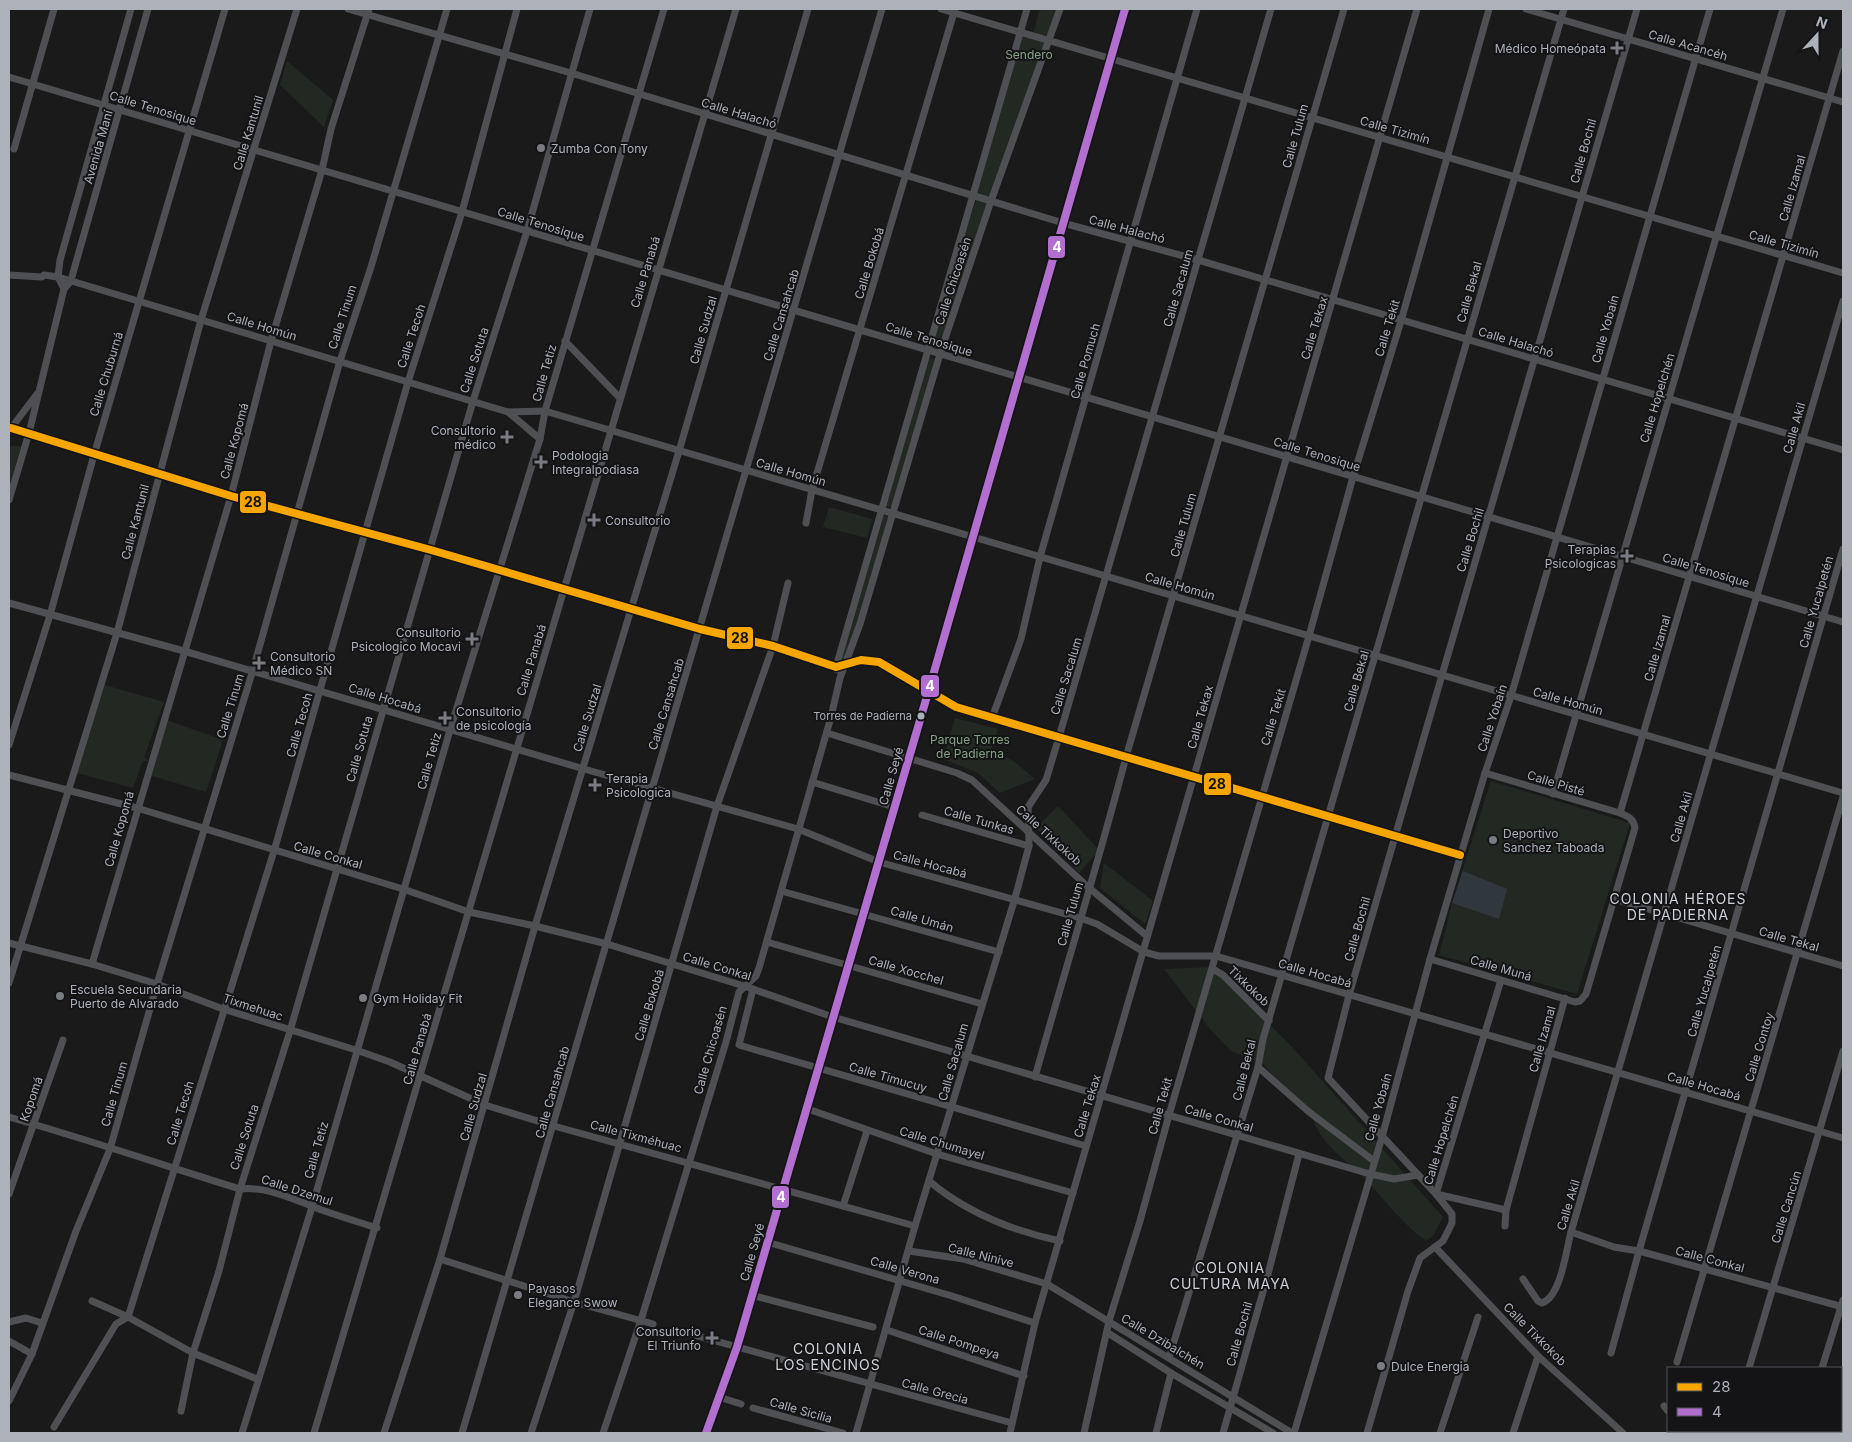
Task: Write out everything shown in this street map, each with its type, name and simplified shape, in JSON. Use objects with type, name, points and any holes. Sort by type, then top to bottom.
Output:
[{"type":"street","points":[[14,149],[54,9]]},
{"type":"street","name":"Avenida Maní","points":[[58,277],[60,260],[131,9]]},
{"type":"street","name":"Avenida Maní","points":[[9,500],[29,434],[64,289],[71,281],[148,9]]},
{"type":"street","name":"Calle Chuburná","points":[[9,745],[50,615],[94,454],[225,9]]},
{"type":"street","name":"Calle Kantunil","points":[[9,983],[117,633],[201,320],[297,9]]},
{"type":"street","name":"Calle Halachó","points":[[348,9],[368,12],[440,37],[638,93],[1063,223],[1198,260],[1843,450]]},
{"type":"street","name":"Calle Tinum","points":[[9,1401],[32,1354],[42,1323],[110,1148],[157,984],[252,673],[340,361],[371,266],[447,9]]},
{"type":"street","name":"Calle Tecoh","points":[[54,1427],[116,1324],[128,1317],[274,851],[408,382],[462,212],[517,9]]},
{"type":"street","name":"Calle Sotuta","points":[[181,1411],[193,1353],[219,1271],[240,1189],[290,1031],[382,709],[473,401],[527,231],[590,9]]},
{"type":"street","name":"Calle Tetiz","points":[[242,1433],[257,1379],[312,1207],[450,730],[540,439],[545,412],[565,341],[664,9]]},
{"type":"street","name":"Calle Panabá","points":[[314,1433],[377,1228],[516,750],[736,9]]},
{"type":"street","name":"Calle Sudzal","points":[[384,1433],[440,1259],[536,926],[679,451],[808,9]]},
{"type":"street","name":"Calle Cansahcab","points":[[462,1433],[882,9]]},
{"type":"street","name":"Calle Tizimín","points":[[941,9],[954,11],[1050,41],[1843,273]]},
{"type":"street","name":"Calle Chicoasén","points":[[836,667],[853,613],[880,510],[974,196],[1027,9]]},
{"type":"street","name":"Calle Chicoasén","points":[[603,1433],[641,1320],[739,992],[756,976],[767,942],[827,733],[840,678],[846,665],[894,514],[940,354],[991,201],[1060,9]]},
{"type":"street","name":"Calle Seyé","points":[[706,1433],[737,1347],[1125,9]]},
{"type":"street","name":"Calle Pomuch","points":[[992,718],[1021,639],[1040,557],[1197,9]]},
{"type":"street","name":"Calle Sacalum","points":[[856,1433],[901,1281],[915,1226],[1015,898],[1029,846],[1028,807],[1046,780],[1107,577],[1271,9]]},
{"type":"street","name":"Calle Tulum","points":[[1036,1076],[1088,887],[1100,853],[1126,757],[1344,9]]},
{"type":"street","name":"Calle Tekax","points":[[1011,1433],[1035,1323],[1046,1284],[1144,952],[1147,936],[1286,457],[1334,301],[1379,137],[1417,9]]},
{"type":"street","name":"Calle Tekit","points":[[1084,1433],[1108,1333],[1109,1321],[1213,969],[1353,476],[1401,321],[1489,9]]},
{"type":"street","name":"Calle Acancéh","points":[[1526,9],[1843,102]]},
{"type":"street","name":"Calle Bekal","points":[[1169,1358],[1238,1136],[1258,1067],[1268,1021],[1468,339],[1513,177],[1564,9]]},
{"type":"street","name":"Calle Bochil","points":[[1382,1136],[1328,1078],[1349,995],[1637,9]]},
{"type":"street","name":"Calle Yobaín","points":[[1293,1433],[1382,1136],[1460,855],[1512,696],[1556,537],[1710,9]]},
{"type":"street","name":"Calle Hopelchén","points":[[1553,794],[1783,9]]},
{"type":"street","name":"Calle Bokobá","points":[[806,523],[812,490],[954,11]]},
{"type":"street","name":"Calle Kopomá","points":[[92,964],[231,496],[271,341],[322,170],[331,129],[368,12]]},
{"type":"street","name":"Calle Izamal","points":[[1505,1226],[1506,1210],[1565,998],[1580,1001],[1586,994],[1635,828],[1631,818],[1620,814],[1843,51]]},
{"type":"street","name":"Calle Tenosique","points":[[9,77],[1843,622]]},
{"type":"street","name":"Calle Homún","points":[[9,275],[42,277],[44,274],[58,277],[508,412],[545,412],[1643,734],[1843,795]]},
{"type":"street","points":[[58,277],[64,289]]},
{"type":"street","name":"Calle Akil","points":[[1523,1279],[1538,1301],[1542,1303],[1549,1300],[1557,1288],[1571,1232],[1843,301]]},
{"type":"street","points":[[565,341],[620,397]]},
{"type":"street","name":"Avenida Maní","points":[[10,430],[38,391]]},
{"type":"street","name":"Calle Homún","points":[[508,412],[540,439]]},
{"type":"street","points":[[10,430],[29,434],[231,496],[365,534],[430,550],[700,629],[772,646],[836,667],[860,660],[879,662],[956,707],[1460,855]]},
{"type":"street","name":"Calle Yucalpetén","points":[[1611,1353],[1639,1250],[1843,549]]},
{"type":"street","name":"Calle Bokobá","points":[[531,1433],[574,1302],[717,806],[772,646],[788,583]]},
{"type":"street","name":"Calle Hocabá","points":[[9,603],[184,651],[252,673],[382,709],[584,770],[798,829],[879,862],[1015,898],[1098,924],[1144,952],[1159,956],[1216,956],[1843,1138]]},
{"type":"street","points":[[836,667],[840,678]]},
{"type":"street","name":"Calle Tixkokob","points":[[827,733],[957,773],[972,780],[1088,887],[1147,936]]},
{"type":"street","name":"Calle Pisté","points":[[1486,773],[1620,814]]},
{"type":"street","name":"Calle Conkal","points":[[9,774],[204,828],[403,889],[469,912],[607,944],[754,989],[833,1017],[1299,1154],[1394,1179],[1418,1175]]},
{"type":"street","points":[[812,782],[894,807]]},
{"type":"street","name":"Calle Contoy","points":[[1677,1362],[1706,1270],[1843,795]]},
{"type":"street","name":"Calle Tunkas","points":[[922,815],[1029,846]]},
{"type":"street","name":"Calle Umán","points":[[781,891],[999,952]]},
{"type":"street","name":"Calle Tekal","points":[[1614,899],[1843,966]]},
{"type":"street","name":"Calle Xocchel","points":[[767,942],[982,1004]]},
{"type":"street","name":"Tixmehuac","points":[[9,943],[92,964],[157,984],[223,1009],[356,1050],[390,1062],[421,1078],[485,1105]]},
{"type":"street","name":"Calle Muná","points":[[1430,959],[1565,998]]},
{"type":"street","name":"Tixkokob","points":[[1213,969],[1223,975],[1268,1021]]},
{"type":"street","name":"Calle Hopelchén","points":[[1368,1433],[1408,1291],[1420,1258],[1443,1241],[1452,1224],[1452,1214],[1436,1194],[1501,980]]},
{"type":"street","name":"Calle Timucuy","points":[[754,989],[739,1045],[1086,1146]]},
{"type":"street","name":"Kopomá","points":[[9,1194],[35,1124],[62,1040]]},
{"type":"street","name":"Calle Cancún","points":[[1749,1367],[1843,1051]]},
{"type":"street","points":[[1258,1067],[1309,1112],[1374,1160]]},
{"type":"street","name":"Calle Tixméhuac","points":[[485,1105],[782,1190]]},
{"type":"street","name":"Calle Chumayel","points":[[805,1108],[866,1131],[937,1154],[1073,1193]]},
{"type":"street","name":"Calle Dzemul","points":[[9,1117],[68,1133],[240,1189],[254,1187],[302,1201],[312,1207],[377,1228]]},
{"type":"street","points":[[843,1206],[866,1131]]},
{"type":"street","points":[[1382,1136],[1436,1194],[1506,1210]]},
{"type":"street","name":"Calle Bochil","points":[[1222,1433],[1268,1274],[1299,1154]]},
{"type":"street","points":[[929,1181],[948,1197],[994,1221],[1038,1236],[1060,1241]]},
{"type":"street","points":[[782,1190],[915,1226]]},
{"type":"street","name":"Calle Conkal","points":[[1571,1232],[1614,1247],[1639,1250],[1706,1270],[1843,1305]]},
{"type":"street","name":"Calle Verona","points":[[767,1242],[1035,1323]]},
{"type":"street","name":"Calle Tixkokob","points":[[1435,1247],[1538,1356],[1623,1433]]},
{"type":"street","name":"Calle Ninive","points":[[909,1251],[963,1259],[1046,1284]]},
{"type":"street","points":[[440,1259],[508,1282],[653,1324]]},
{"type":"street","name":"Calle Dzibalchén","points":[[1046,1284],[1293,1433]]},
{"type":"street","points":[[751,1294],[874,1327]]},
{"type":"street","points":[[92,1301],[128,1317],[193,1353],[257,1379]]},
{"type":"street","points":[[1822,1367],[1843,1305]]},
{"type":"street","points":[[1440,1433],[1478,1317]]},
{"type":"street","points":[[9,1322],[26,1318],[42,1323]]},
{"type":"street","name":"Calle Pompeya","points":[[886,1330],[1024,1376]]},
{"type":"street","points":[[683,1332],[737,1347]]},
{"type":"street","points":[[1108,1333],[1171,1374],[1273,1433]]},
{"type":"street","points":[[9,1340],[32,1354]]},
{"type":"street","name":"Calle Grecia","points":[[737,1347],[1012,1423]]},
{"type":"street","points":[[1514,1433],[1538,1356]]},
{"type":"street","points":[[1156,1433],[1171,1374]]},
{"type":"street","points":[[720,1398],[741,1404]]},
{"type":"street","name":"Calle Sicilia","points":[[753,1408],[843,1433]]},
{"type":"green space","points":[[1040,9],[1057,9],[1048,36],[1033,34]]},
{"type":"green space","name":"Sendero","points":[[1020,32],[1050,41],[991,201],[974,196]]},
{"type":"green space","points":[[287,61],[333,100],[324,127],[280,85]]},
{"type":"green space","points":[[976,200],[989,205],[940,352],[929,348]]},
{"type":"green space","points":[[926,357],[936,360],[894,508],[886,507]]},
{"type":"green space","points":[[9,446],[21,446],[9,487]]},
{"type":"green space","points":[[829,507],[872,519],[867,538],[823,527]]},
{"type":"green space","points":[[884,515],[891,518],[846,662],[840,660]]},
{"type":"green space","points":[[105,685],[164,702],[144,757],[148,761],[143,761],[133,788],[77,773]]},
{"type":"green space","name":"Parque Torres de Padierna","points":[[955,718],[998,729],[991,750],[1015,762],[1035,779],[1000,793],[978,773],[943,759]]},
{"type":"green space","points":[[167,720],[223,740],[206,792],[152,776]]},
{"type":"green space","points":[[1491,781],[1630,823],[1577,994],[1439,955],[1452,903]]},
{"type":"green space","points":[[1058,806],[1099,850],[1079,873],[1036,828]]},
{"type":"green space","points":[[1104,863],[1153,901],[1145,924],[1100,888]]},
{"type":"green space","points":[[1213,967],[1294,1049],[1443,1217],[1433,1236],[1426,1241],[1401,1219],[1364,1178],[1324,1140],[1318,1131],[1311,1110],[1280,1083],[1262,1063],[1231,1051],[1211,1030],[1164,969]]},
{"type":"shaded area","points":[[1463,871],[1507,889],[1499,919],[1452,903]]},
{"type":"transit line","name":"4","points":[[706,1433],[737,1347],[1125,9]]},
{"type":"transit line","name":"28","points":[[11,428],[231,496],[431,550],[700,629],[773,646],[836,667],[861,660],[879,662],[956,707],[1460,855]]},
{"type":"place","name":"Médico Homeópata","points":[[1617,48]]},
{"type":"place","name":"Zumba Con Tony","points":[[541,148]]},
{"type":"place","name":"Consultorio médico","points":[[507,437]]},
{"type":"place","name":"Podologia Integralpodiasa","points":[[541,462]]},
{"type":"place","name":"Consultorio","points":[[594,520]]},
{"type":"place","name":"Terapias Psicologicas","points":[[1627,556]]},
{"type":"place","name":"Consultorio Psicologico Mocavi","points":[[472,639]]},
{"type":"place","name":"Consultorio Médico SN","points":[[259,663]]},
{"type":"place","name":"Torres de Padierna","points":[[921,716]]},
{"type":"place","name":"Consultorio de psicología","points":[[445,718]]},
{"type":"place","name":"Terapia Psicologica","points":[[595,785]]},
{"type":"place","name":"Deportivo Sanchez Taboada","points":[[1493,840]]},
{"type":"place","name":"Escuela Secundaria Puerto de Alvarado","points":[[60,996]]},
{"type":"place","name":"Gym Holiday Fit","points":[[363,998]]},
{"type":"place","name":"Payasos Elegance Swow","points":[[518,1295]]},
{"type":"place","name":"Consultorio El Triunfo","points":[[712,1338]]},
{"type":"place","name":"Dulce Energia","points":[[1381,1366]]},
{"type":"district","name":"COLONIA HÉROES DE PADIERNA","points":[[1678,906]]},
{"type":"district","name":"COLONIA CULTURA MAYA","points":[[1230,1276]]},
{"type":"district","name":"COLONIA LOS ENCINOS","points":[[828,1356]]}]
